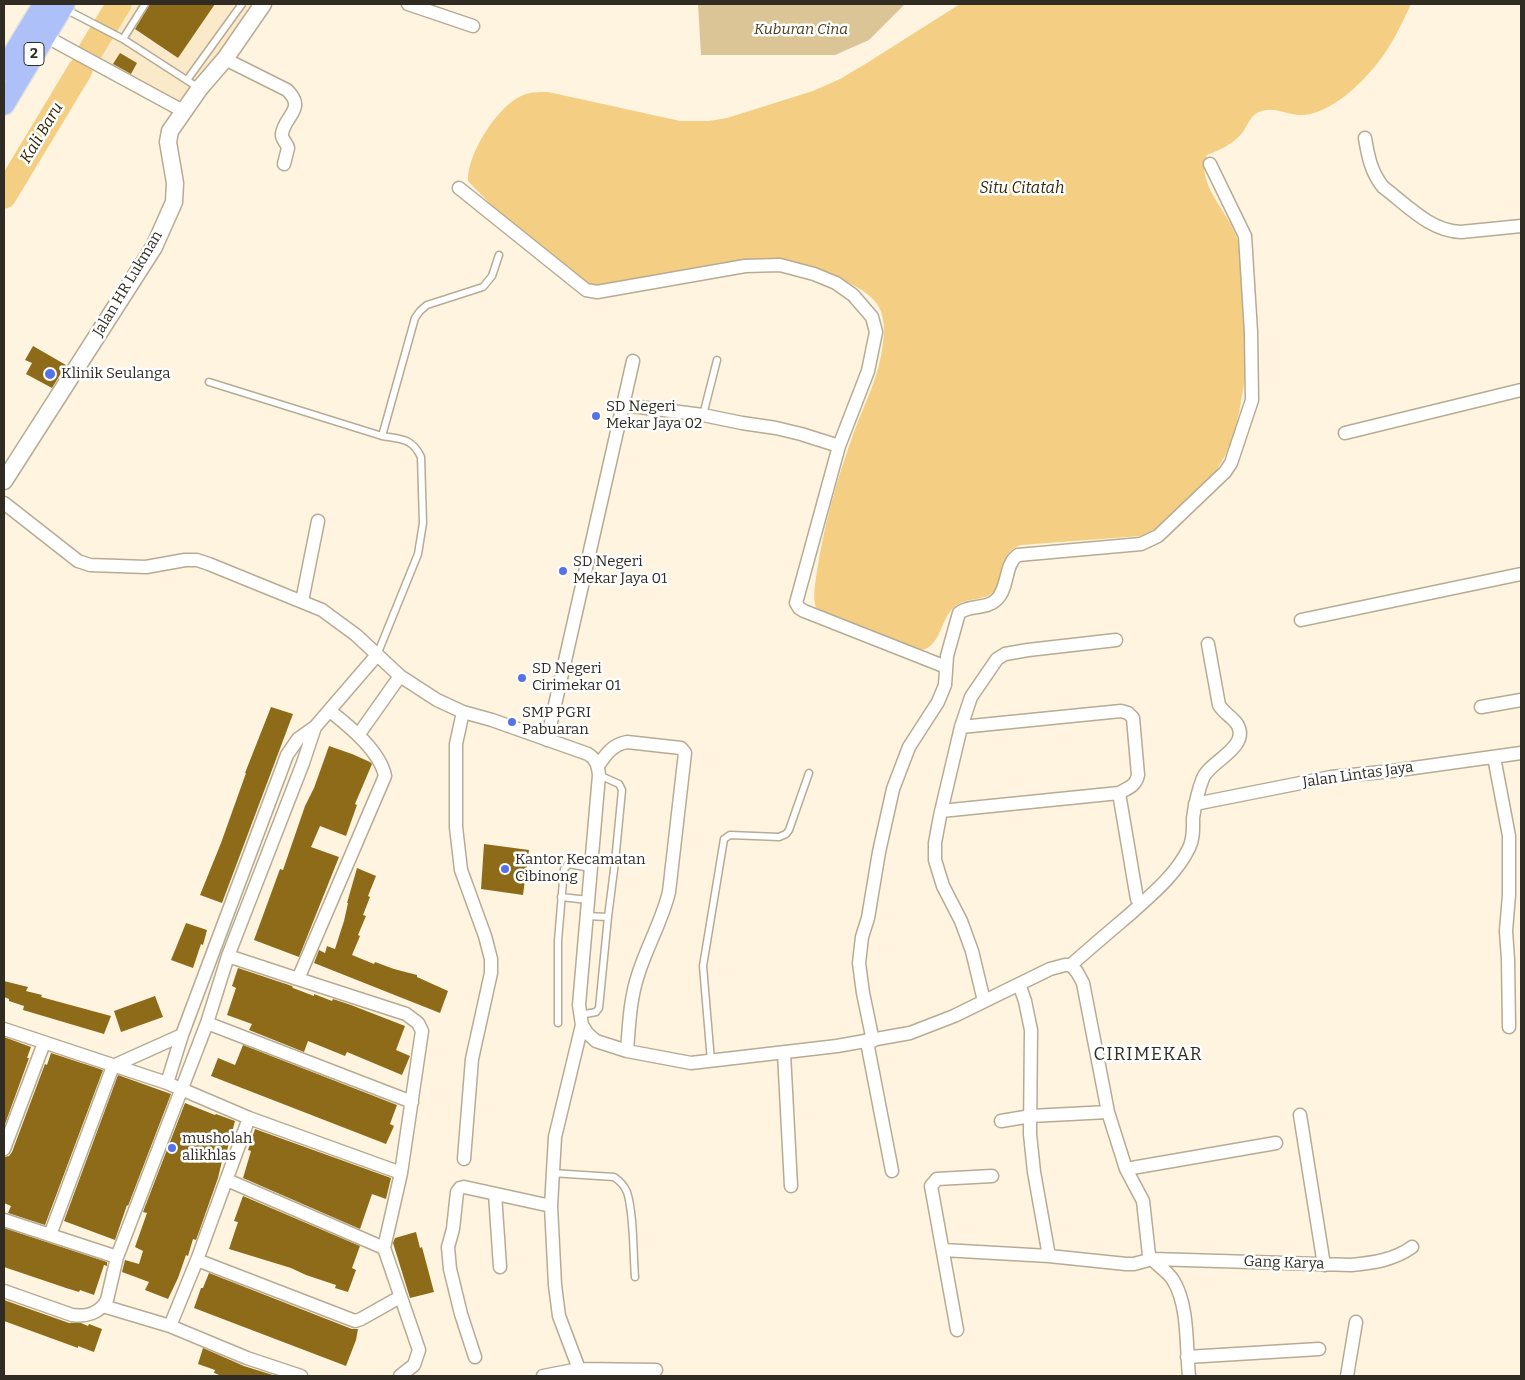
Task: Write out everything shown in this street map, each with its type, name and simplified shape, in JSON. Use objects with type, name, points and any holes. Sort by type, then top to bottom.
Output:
[{"type":"highway","name":"2","points":[[4,104],[61,7]]},
{"type":"highway","name":"2","points":[[4,70],[61,7]]},
{"type":"street","name":"Jalan HR Lukman","points":[[4,481],[154,247],[174,202],[175,182],[168,136],[183,112],[194,84],[224,59],[263,4]]},
{"type":"street","points":[[408,4],[473,26]]},
{"type":"street","points":[[45,36],[183,112]]},
{"type":"street","points":[[224,59],[287,90],[292,95],[295,101],[294,112],[282,133],[282,138],[288,148],[284,164]]},
{"type":"street","points":[[1364,138],[1372,170],[1378,181],[1383,187],[1437,228],[1461,232],[1521,226]]},
{"type":"street","points":[[892,1171],[870,1041],[860,963],[862,937],[868,918],[879,852],[893,789],[909,748],[945,685],[947,656],[959,613],[967,608],[988,605],[996,601],[1004,587],[1013,558],[1024,554],[1141,544],[1158,536],[1225,472],[1231,463],[1252,400],[1251,332],[1245,236],[1210,164]]},
{"type":"street","points":[[459,188],[586,290],[597,292],[745,266],[780,266],[805,271],[836,283],[848,291],[866,308],[872,317],[876,332],[868,371],[839,446],[796,603],[804,612],[946,667]]},
{"type":"street","points":[[547,740],[633,361]]},
{"type":"street","points":[[1344,433],[1521,390]]},
{"type":"street","points":[[623,405],[703,415],[783,430],[839,446]]},
{"type":"street","points":[[4,503],[78,561],[90,565],[146,567],[171,562],[197,560],[302,601],[322,610],[356,635],[400,676],[437,700],[463,712],[492,720],[588,754],[593,757],[599,770]]},
{"type":"street","points":[[302,601],[318,521]]},
{"type":"street","points":[[1301,620],[1521,574]]},
{"type":"street","points":[[984,1001],[972,951],[961,921],[943,886],[936,865],[935,843],[961,727],[971,697],[1001,656],[1015,652],[1116,640]]},
{"type":"street","points":[[627,1051],[631,1004],[638,976],[670,892],[675,830],[685,753],[681,748],[627,742],[620,743],[610,750],[599,770],[586,916],[579,1005],[581,1020],[587,1033],[596,1041],[627,1051],[691,1063],[784,1053],[910,1034],[954,1016],[1050,969],[1071,965],[1156,891],[1175,870],[1190,846],[1193,836],[1195,804],[1206,773],[1228,755],[1240,736],[1238,726],[1219,705],[1208,644]]},
{"type":"street","points":[[167,1083],[182,1035],[287,756],[298,738],[315,727],[377,655]]},
{"type":"street","points":[[359,734],[400,676]]},
{"type":"street","points":[[1480,707],[1521,700]]},
{"type":"street","points":[[298,979],[385,776],[381,763],[359,734],[330,711]]},
{"type":"street","points":[[941,811],[1119,792],[1133,786],[1137,781],[1133,718],[1128,713],[1121,711],[961,727]]},
{"type":"street","points":[[463,712],[456,744],[456,827],[461,870],[486,936],[491,959],[491,974],[472,1059],[464,1158]]},
{"type":"street","points":[[4,1291],[81,1317],[89,1315],[103,1306],[117,1257],[207,1023],[228,956],[304,763],[315,727]]},
{"type":"street","name":"Jalan Lintas Jaya","points":[[1195,804],[1331,777],[1392,771],[1521,753]]},
{"type":"street","points":[[1494,757],[1509,836],[1509,895],[1506,931],[1509,1027]]},
{"type":"street","points":[[1119,792],[1137,899]]},
{"type":"street","points":[[228,956],[406,1014],[418,1023],[422,1031],[400,1173],[384,1248],[418,1350],[414,1365],[400,1376]]},
{"type":"street","points":[[1071,965],[1083,984],[1087,999],[1108,1112],[1126,1169],[1143,1201],[1148,1246],[1152,1259],[1169,1274],[1179,1294],[1184,1318],[1189,1376]]},
{"type":"street","points":[[1019,984],[1025,1001],[1031,1030],[1033,1162],[1049,1256]]},
{"type":"street","points":[[579,1369],[559,1316],[554,1278],[551,1206],[552,1173],[559,1116],[581,1020]]},
{"type":"street","points":[[207,1023],[412,1102]]},
{"type":"street","points":[[4,1029],[167,1083],[183,1084],[249,1118],[400,1173]]},
{"type":"street","points":[[50,1235],[113,1066],[182,1035]]},
{"type":"street","points":[[4,1149],[44,1043]]},
{"type":"street","points":[[161,1044],[183,1084]]},
{"type":"street","points":[[784,1053],[791,1186]]},
{"type":"street","points":[[1001,1121],[1031,1116],[1108,1112]]},
{"type":"street","points":[[1300,1115],[1324,1264]]},
{"type":"street","points":[[170,1326],[197,1260],[249,1118]]},
{"type":"street","points":[[1126,1169],[1276,1143]]},
{"type":"street","points":[[957,1330],[932,1192],[932,1183],[937,1179],[992,1176]]},
{"type":"street","points":[[227,1180],[384,1248]]},
{"type":"street","points":[[475,1357],[452,1283],[448,1246],[453,1229],[457,1192],[460,1188],[464,1187],[551,1206]]},
{"type":"street","points":[[496,1194],[500,1267]]},
{"type":"street","points":[[4,1220],[117,1257]]},
{"type":"street","name":"Gang Karya","points":[[943,1250],[1049,1256],[1134,1264],[1152,1259],[1372,1264],[1400,1256],[1412,1247]]},
{"type":"street","points":[[197,1260],[355,1320],[361,1320],[400,1297]]},
{"type":"street","points":[[103,1306],[170,1326],[247,1358],[301,1376]]},
{"type":"street","points":[[1348,1376],[1356,1322]]},
{"type":"street","points":[[1187,1357],[1319,1349]]},
{"type":"street","points":[[543,1376],[579,1369],[656,1370]]},
{"type":"lane","points":[[123,39],[144,4]]},
{"type":"lane","points":[[61,7],[123,39],[194,84],[242,4]]},
{"type":"lane","points":[[382,436],[415,318],[428,305],[483,286],[492,276],[499,255]]},
{"type":"lane","points":[[703,415],[717,360]]},
{"type":"lane","points":[[209,382],[382,436],[406,440],[416,447],[421,457],[423,523],[418,554],[377,655]]},
{"type":"lane","points":[[581,1020],[596,1012],[599,1008],[622,790],[619,784],[599,770]]},
{"type":"lane","points":[[710,1061],[703,966],[724,839],[730,835],[779,837],[786,834],[808,772]]},
{"type":"lane","points":[[558,1023],[558,942],[564,868],[569,864],[615,862]]},
{"type":"lane","points":[[561,897],[588,900]]},
{"type":"lane","points":[[586,916],[608,917]]},
{"type":"lane","points":[[552,1173],[614,1177],[620,1180],[626,1190],[630,1204],[635,1277]]},
{"type":"shaded area","points":[[126,4],[258,4],[183,108],[96,64],[103,40]]},
{"type":"green space","name":"Kuburan Cina","points":[[698,4],[905,4],[869,40],[835,55],[701,55]]},
{"type":"water","name":"Situ Citatah","points":[[960,4],[1411,4],[1383,56],[1364,78],[1341,99],[1329,107],[1304,115],[1275,110],[1259,112],[1251,118],[1242,133],[1235,140],[1207,155],[1205,174],[1207,183],[1234,230],[1242,257],[1246,372],[1234,433],[1226,454],[1213,476],[1161,526],[1141,536],[1021,545],[1014,548],[1006,558],[996,589],[982,598],[962,602],[951,610],[934,642],[930,647],[923,650],[819,615],[815,604],[814,593],[823,537],[836,485],[879,366],[884,336],[882,316],[877,304],[862,290],[851,284],[796,265],[591,287],[506,220],[468,181],[472,158],[485,132],[502,110],[521,96],[534,92],[548,92],[680,121],[709,121],[727,118],[813,91],[840,79]]},
{"type":"building","points":[[150,4],[215,4],[178,58],[135,29]]},
{"type":"building","points":[[120,53],[137,63],[131,74],[113,64]]},
{"type":"building","points":[[33,346],[66,365],[52,388],[26,374],[32,363],[25,360]]},
{"type":"building","points":[[271,707],[293,714],[222,903],[200,895]]},
{"type":"building","points":[[329,746],[352,754],[372,764],[355,804],[357,805],[346,836],[320,826],[311,847],[339,857],[299,957],[254,940],[280,869],[283,870],[305,806],[314,788]]},
{"type":"building","name":"Kantor Kecamatan Cibinong","points":[[484,844],[529,850],[523,895],[481,889]]},
{"type":"building","points":[[357,868],[376,876],[368,896],[370,897],[363,915],[366,916],[358,935],[360,936],[352,955],[374,964],[375,962],[417,975],[417,977],[448,991],[440,1013],[314,963],[319,950],[325,953],[327,946],[335,949]]},
{"type":"building","points":[[186,923],[207,930],[193,968],[171,960]]},
{"type":"building","points":[[238,968],[292,986],[314,996],[314,994],[332,1001],[333,999],[351,1005],[405,1026],[396,1050],[410,1056],[402,1075],[347,1052],[345,1056],[308,1041],[304,1052],[249,1030],[252,1024],[227,1015],[236,988],[232,986]]},
{"type":"building","points":[[4,981],[28,987],[26,991],[42,995],[41,997],[111,1016],[104,1034],[23,1010],[24,1006],[9,1001],[9,999],[4,997]]},
{"type":"building","points":[[155,996],[163,1017],[121,1032],[114,1011]]},
{"type":"building","points":[[4,1037],[31,1047],[27,1058],[29,1058],[4,1127]]},
{"type":"building","points":[[243,1045],[397,1105],[390,1124],[394,1126],[386,1144],[211,1076],[218,1058],[235,1065]]},
{"type":"building","points":[[51,1053],[103,1070],[45,1225],[8,1213],[11,1206],[4,1203],[4,1157],[9,1156],[12,1152],[45,1064],[47,1065]]},
{"type":"building","points":[[118,1075],[171,1094],[115,1240],[64,1221]]},
{"type":"building","points":[[185,1103],[235,1121],[225,1158],[223,1157],[218,1178],[196,1240],[193,1239],[188,1256],[186,1255],[168,1299],[145,1290],[149,1282],[122,1272],[125,1260],[139,1264],[143,1251],[135,1247],[147,1213],[143,1212]]},
{"type":"building","points":[[255,1129],[391,1178],[386,1199],[372,1194],[360,1229],[243,1178],[251,1151],[248,1150]]},
{"type":"building","points":[[243,1196],[360,1246],[352,1268],[356,1270],[348,1292],[335,1288],[336,1285],[291,1268],[229,1249],[238,1222],[234,1221]]},
{"type":"building","points":[[4,1228],[107,1262],[107,1266],[104,1265],[94,1295],[66,1288],[4,1267]]},
{"type":"building","points":[[416,1232],[434,1292],[410,1298],[393,1243],[395,1238]]},
{"type":"building","points":[[209,1273],[352,1329],[358,1329],[346,1366],[194,1308]]},
{"type":"building","points":[[4,1300],[69,1323],[81,1323],[88,1326],[89,1324],[102,1329],[94,1352],[4,1321]]},
{"type":"building","points":[[203,1348],[244,1366],[276,1376],[222,1376],[214,1373],[215,1370],[198,1364]]},
{"type":"waterway","name":"Kali Baru","points":[[91,50],[119,4]]},
{"type":"waterway","name":"Kali Baru","points":[[4,196],[80,70]]},
{"type":"place","name":"Klinik Seulanga","points":[[50,374]]},
{"type":"place","name":"SD Negeri Mekar Jaya 02","points":[[596,416]]},
{"type":"place","name":"SD Negeri Mekar Jaya 01","points":[[563,571]]},
{"type":"place","name":"SD Negeri Cirimekar 01","points":[[522,678]]},
{"type":"place","name":"SMP PGRI Pabuaran","points":[[512,722]]},
{"type":"place","name":"Kantor Kecamatan Cibinong","points":[[505,869]]},
{"type":"place","name":"musholah alikhlas","points":[[172,1148]]},
{"type":"district","name":"CIRIMEKAR","points":[[1148,1055]]}]
